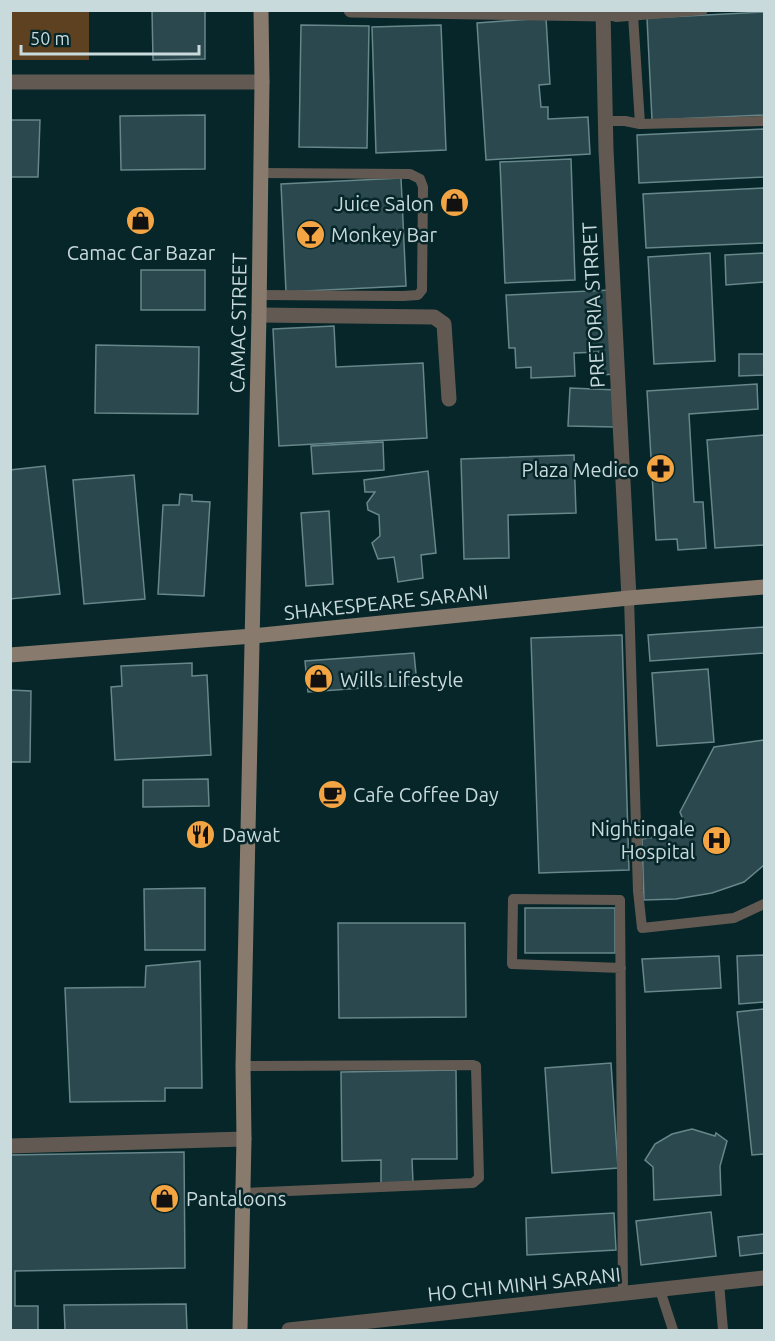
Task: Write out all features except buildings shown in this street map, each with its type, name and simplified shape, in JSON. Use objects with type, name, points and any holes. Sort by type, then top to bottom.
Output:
[{"type":"main road","name":"CAMAC STREET","points":[[240,1330],[244,1138],[243,1066],[259,315],[261,10]]},
{"type":"main road","name":"SHAKESPEARE SARANI","points":[[10,655],[253,636],[629,598],[765,587]]},
{"type":"street","points":[[351,10],[604,12]]},
{"type":"street","name":"PRETORIA STRRET","points":[[604,12],[606,121],[629,598]]},
{"type":"street","points":[[10,82],[262,82]]},
{"type":"street","points":[[259,315],[434,317],[444,324],[449,399]]},
{"type":"street","points":[[10,1146],[244,1138]]},
{"type":"street","name":"HO CHI MINH SARANI","points":[[289,1330],[356,1328],[765,1278]]},
{"type":"lane","points":[[604,12],[616,17],[703,10]]},
{"type":"lane","points":[[633,15],[640,124]]},
{"type":"lane","points":[[606,121],[640,124],[765,121]]},
{"type":"lane","points":[[259,295],[403,296],[418,295],[422,290],[423,187],[420,179],[410,174],[261,174]]},
{"type":"lane","points":[[629,598],[638,891],[642,928],[734,918],[765,904]]},
{"type":"lane","points":[[621,968],[512,964],[513,899],[620,900],[621,968],[623,1294]]},
{"type":"lane","points":[[243,1066],[473,1065],[477,1069],[479,1178],[473,1183],[243,1193]]},
{"type":"lane","points":[[719,1283],[723,1330]]},
{"type":"lane","points":[[660,1290],[673,1330]]},
{"type":"shaded area","points":[[11,10],[89,11],[89,60],[11,60]]},
{"type":"place","name":"Juice Salon","points":[[455,203]]},
{"type":"place","name":"Camac Car Bazar","points":[[141,221]]},
{"type":"place","name":"Monkey Bar","points":[[310,234]]},
{"type":"place","name":"Plaza Medico","points":[[660,469]]},
{"type":"place","name":"Wills Lifestyle","points":[[319,679]]},
{"type":"place","name":"Cafe Coffee Day","points":[[332,794]]},
{"type":"place","name":"Dawat","points":[[201,834]]},
{"type":"place","name":"Nightingale Hospital","points":[[716,840]]},
{"type":"place","name":"Pantaloons","points":[[165,1198]]}]
